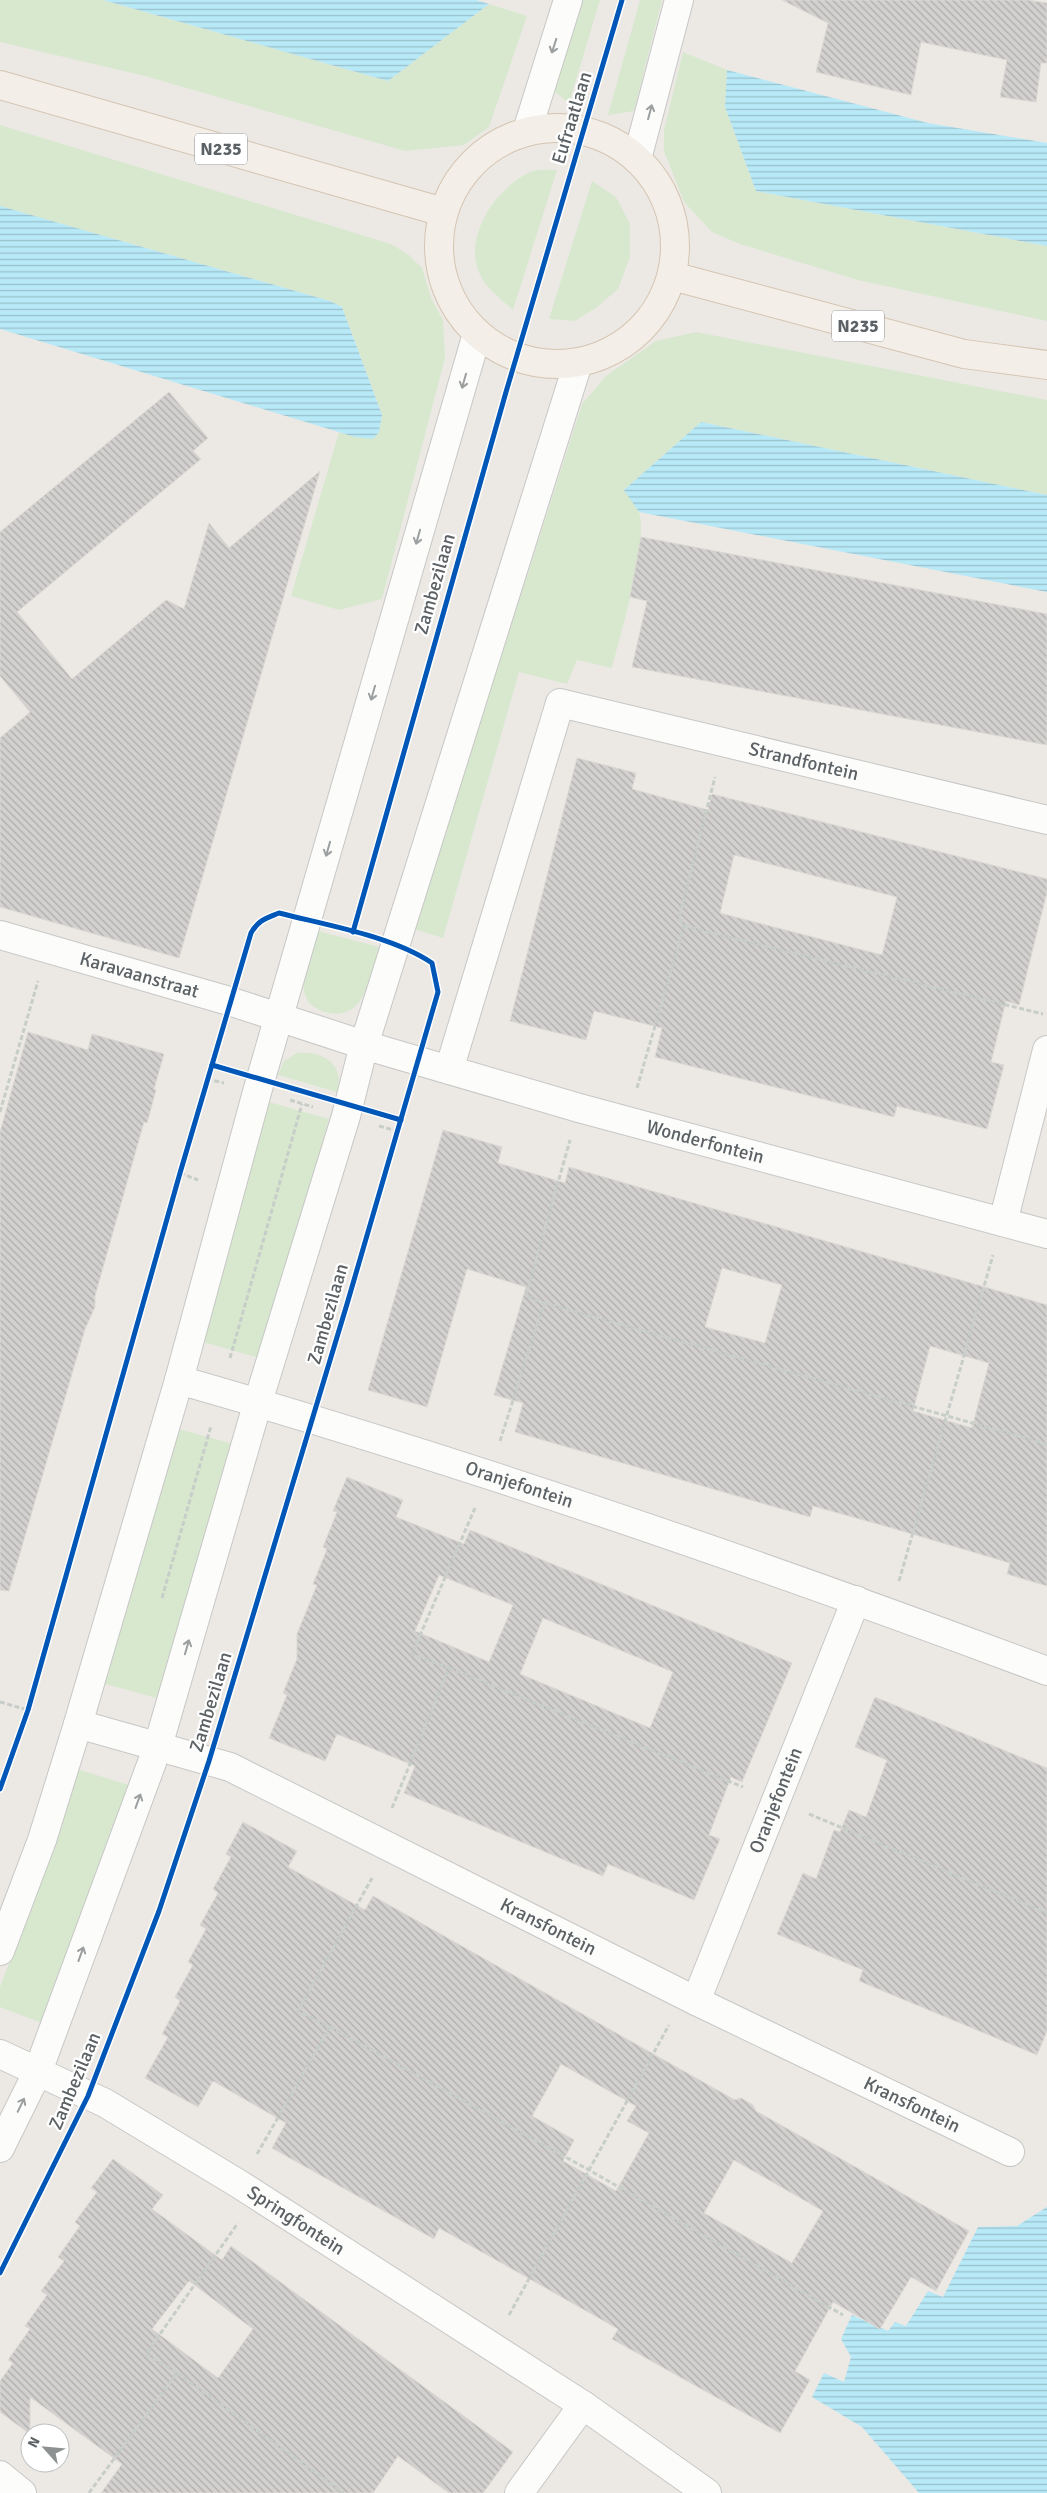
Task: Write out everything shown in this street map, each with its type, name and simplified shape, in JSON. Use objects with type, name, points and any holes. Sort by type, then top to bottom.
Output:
[{"type":"main road","name":"N235","points":[[0,85],[443,212]]},
{"type":"main road","points":[[550,128],[574,128],[597,134],[618,145],[637,159],[658,183],[671,213],[676,245],[672,276],[659,308],[637,333],[610,352],[578,363],[542,364],[507,354],[477,334],[456,309],[443,278],[438,245],[443,212],[456,185],[474,161],[498,143],[527,131],[550,128]]},
{"type":"main road","name":"N235","points":[[672,276],[964,354],[1047,365]]},
{"type":"street","name":"Eufraatlaan","points":[[527,131],[568,0]]},
{"type":"street","points":[[637,159],[680,0]]},
{"type":"street","name":"Zambezilaan","points":[[0,1951],[42,1840],[180,1380],[257,1092],[477,334]]},
{"type":"street","name":"Zambezilaan","points":[[0,2148],[38,2071],[158,1746],[258,1402],[346,1116],[364,1045],[578,363]]},
{"type":"street","name":"Strandfontein","points":[[449,1070],[560,703],[1047,820]]},
{"type":"street","name":"Karavaanstraat","points":[[0,935],[279,1017]]},
{"type":"street","points":[[279,1017],[364,1045]]},
{"type":"street","name":"Wonderfontein","points":[[364,1045],[628,1122],[1047,1234]]},
{"type":"street","points":[[1003,1222],[1047,1050]]},
{"type":"street","name":"Oranjefontein","points":[[180,1380],[490,1473],[890,1612],[1047,1671]]},
{"type":"street","name":"Oranjefontein","points":[[691,1998],[856,1600]]},
{"type":"street","name":"Kransfontein","points":[[78,1724],[230,1767],[691,1998],[1010,2152]]},
{"type":"street","name":"Springfontein","points":[[0,2054],[105,2103],[248,2190],[583,2405],[706,2493]]},
{"type":"street","points":[[519,2493],[583,2405]]},
{"type":"street","points":[[0,2475],[22,2493]]},
{"type":"path","points":[[724,742],[679,918],[684,926],[1047,1015]]},
{"type":"path","points":[[628,1122],[684,926]]},
{"type":"path","points":[[0,1112],[47,949]]},
{"type":"path","points":[[205,1088],[210,1072]]},
{"type":"path","points":[[208,1079],[398,1128],[394,1139]]},
{"type":"path","points":[[161,1602],[302,1104]]},
{"type":"path","points":[[177,1182],[182,1163]]},
{"type":"path","points":[[890,1612],[1003,1222]]},
{"type":"path","points":[[544,1303],[1047,1444]]},
{"type":"path","points":[[25,1718],[30,1701]]},
{"type":"path","points":[[0,1702],[78,1724]]},
{"type":"path","points":[[389,1847],[298,2011],[589,2170],[844,2315]]},
{"type":"path","points":[[492,2346],[589,2170],[691,1998]]},
{"type":"path","points":[[330,2027],[248,2190],[146,2354],[176,2373],[344,2493]]},
{"type":"path","points":[[89,2493],[176,2373]]},
{"type":"green space","points":[[0,0],[103,0],[388,81],[489,4],[527,16],[489,127],[464,145],[405,151],[145,76],[0,42]]},
{"type":"green space","points":[[577,0],[600,0],[569,103],[550,88]]},
{"type":"green space","points":[[640,0],[662,0],[634,111],[608,115]]},
{"type":"green space","points":[[683,52],[727,70],[725,107],[756,191],[1047,246],[1047,321],[858,280],[740,244],[712,232],[684,202],[664,151],[664,130]]},
{"type":"green space","points":[[0,125],[391,244],[409,255],[422,268],[431,298],[443,320],[445,358],[382,599],[339,610],[291,596],[339,432],[355,437],[379,432],[382,415],[342,307],[330,301],[0,206]]},
{"type":"green space","points":[[557,170],[513,310],[483,280],[477,265],[475,249],[478,234],[484,218],[493,204],[517,180],[533,171]]},
{"type":"green space","points":[[592,181],[616,197],[630,224],[630,257],[618,289],[597,307],[575,321],[549,319]]},
{"type":"green space","points":[[696,332],[1047,400],[1047,495],[701,422],[624,490],[639,512],[641,525],[640,543],[627,612],[612,668],[577,660],[567,684],[519,672],[443,938],[414,929],[582,404],[606,376],[656,341]]},
{"type":"green space","points":[[318,931],[379,947],[364,995],[357,1005],[348,1011],[336,1014],[322,1011],[308,1001],[305,994],[303,985]]},
{"type":"green space","points":[[297,1053],[315,1054],[329,1061],[335,1067],[338,1074],[337,1092],[278,1075],[284,1061]]},
{"type":"green space","points":[[269,1102],[329,1119],[259,1358],[200,1341]]},
{"type":"green space","points":[[175,1428],[233,1444],[160,1699],[102,1683]]},
{"type":"green space","points":[[77,1769],[135,1787],[47,2025],[0,2007],[0,1987],[37,1888]]},
{"type":"water","points":[[103,0],[476,0],[489,4],[388,81]]},
{"type":"water","points":[[727,70],[928,123],[1047,143],[1047,246],[756,191],[725,107]]},
{"type":"water","points":[[0,206],[330,301],[342,307],[382,415],[379,432],[373,439],[355,437],[0,329]]},
{"type":"water","points":[[701,422],[1047,495],[1047,592],[639,512],[624,490]]},
{"type":"water","points":[[1047,2207],[1047,2493],[919,2493],[862,2427],[812,2397],[824,2373],[844,2382],[851,2357],[841,2339],[852,2315],[888,2331],[895,2322],[906,2326],[928,2291],[943,2297],[978,2227],[1017,2226]]},
{"type":"building","points":[[782,0],[1027,0],[1047,3],[1047,63],[1041,63],[1036,102],[1000,97],[1007,60],[921,42],[911,95],[816,72],[828,23]]},
{"type":"building","points":[[169,392],[208,438],[193,451],[201,459],[17,612],[72,679],[166,600],[184,609],[209,523],[229,548],[320,471],[179,958],[0,907],[0,738],[30,712],[0,676],[0,532]]},
{"type":"building","points":[[641,537],[1047,614],[1047,745],[632,667],[647,601],[630,597]]},
{"type":"building","points":[[577,758],[636,773],[632,789],[708,810],[712,794],[1047,879],[1047,892],[1019,1005],[1006,1001],[991,1062],[1004,1065],[987,1129],[897,1106],[894,1117],[655,1057],[662,1028],[594,1011],[586,1040],[510,1021]],"holes":[[[734,855],[897,897],[882,955],[720,913]]]},
{"type":"building","points":[[28,1032],[88,1050],[92,1034],[164,1054],[147,1123],[144,1122],[95,1296],[95,1307],[85,1329],[9,1591],[0,1590],[0,1132]]},
{"type":"building","points":[[443,1130],[502,1147],[498,1163],[565,1183],[569,1167],[1047,1305],[1047,1586],[1007,1574],[1010,1563],[892,1528],[813,1506],[810,1517],[515,1432],[523,1403],[494,1395],[526,1287],[467,1269],[427,1407],[368,1390]],"holes":[[[722,1268],[782,1285],[765,1343],[705,1327]],[[930,1346],[989,1363],[972,1428],[913,1411]]]},
{"type":"building","points":[[347,1477],[403,1500],[396,1517],[464,1544],[470,1530],[792,1663],[742,1782],[731,1777],[709,1835],[720,1839],[694,1900],[608,1864],[603,1876],[404,1793],[415,1766],[337,1734],[325,1761],[269,1738],[287,1695],[283,1693],[297,1659],[297,1634],[317,1585],[313,1584],[327,1549],[323,1547],[337,1512],[333,1511]],"holes":[[[439,1575],[513,1605],[489,1662],[415,1631]],[[543,1618],[673,1672],[650,1728],[520,1674]]]},
{"type":"building","points":[[875,1697],[1047,1768],[1047,2031],[1037,2055],[859,1981],[863,1970],[777,1934],[803,1873],[816,1879],[834,1830],[840,1832],[849,1810],[866,1817],[887,1760],[855,1747]]},
{"type":"building","points":[[243,1822],[297,1851],[288,1867],[365,1910],[373,1896],[735,2100],[741,2098],[753,2105],[756,2111],[969,2231],[936,2291],[911,2277],[880,2329],[833,2302],[795,2371],[810,2380],[780,2433],[612,2339],[618,2329],[521,2274],[439,2228],[434,2239],[272,2148],[286,2123],[213,2081],[198,2107],[145,2078],[168,2037],[162,2034],[180,2001],[175,1997],[193,1965],[188,1962],[206,1929],[200,1925],[218,1893],[213,1889],[231,1857],[226,1854]],"holes":[[[561,2064],[636,2106],[627,2121],[649,2133],[616,2191],[563,2161],[574,2140],[532,2116]],[[734,2160],[823,2211],[792,2263],[704,2213]]]},
{"type":"building","points":[[113,2159],[163,2195],[152,2209],[222,2260],[231,2246],[513,2452],[483,2493],[449,2493],[398,2456],[373,2493],[101,2493],[122,2464],[70,2426],[70,2423],[66,2423],[30,2397],[30,2423],[20,2423],[20,2427],[0,2412],[0,2381],[13,2363],[8,2360],[30,2329],[25,2326],[47,2295],[41,2291],[64,2261],[58,2257],[80,2226],[75,2222],[97,2192],[91,2188]],"holes":[[[189,2281],[253,2329],[218,2378],[152,2329]]]},
{"type":"cycle path","points":[[353,932],[506,392],[622,0]]},
{"type":"cycle path","points":[[0,1789],[28,1710],[180,1173],[251,933],[260,922],[279,913],[358,932],[398,945],[432,963],[438,992],[347,1304],[209,1761],[159,1911],[88,2096],[0,2273]]},
{"type":"cycle path","points":[[212,1065],[401,1120]]}]
